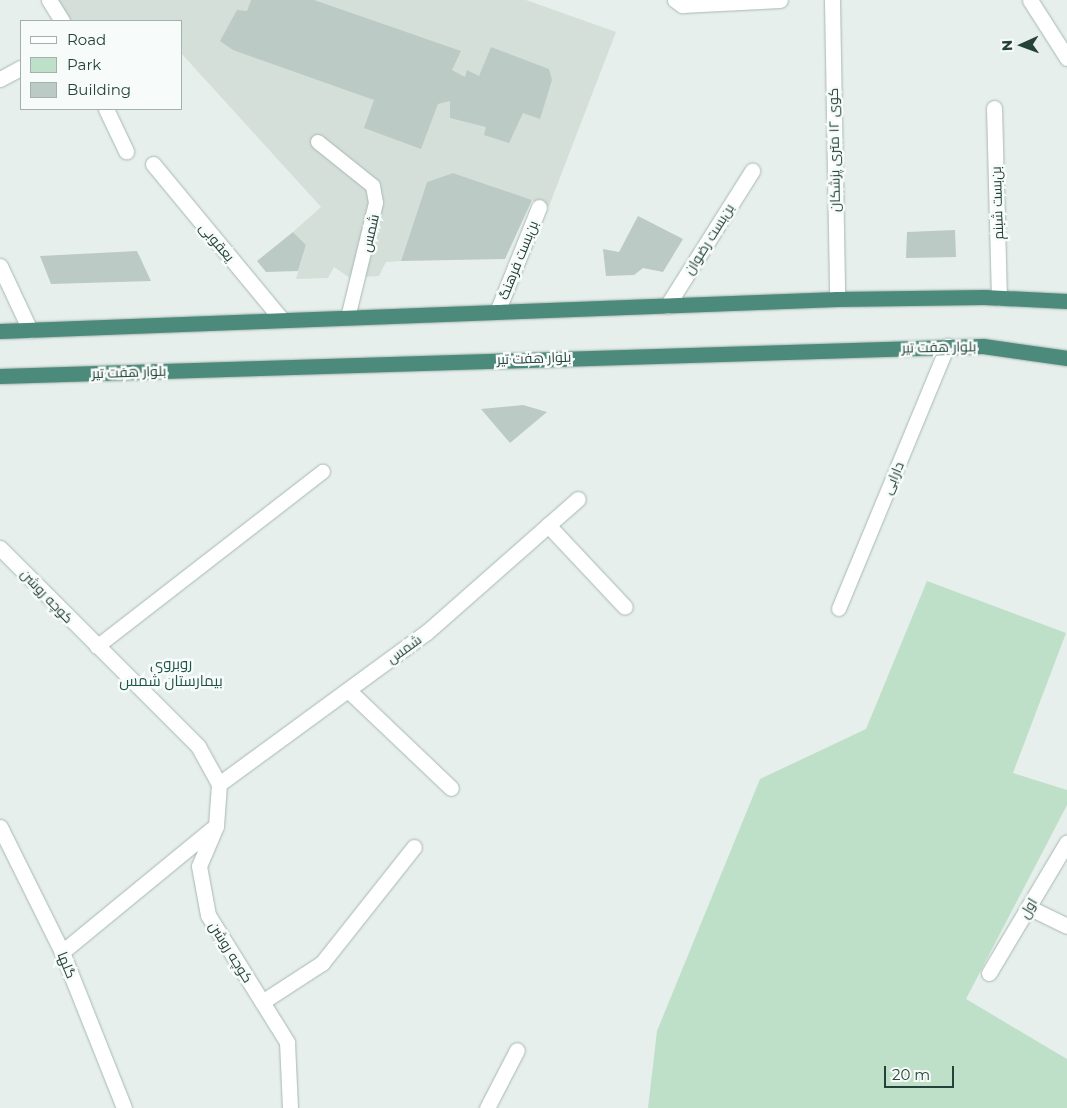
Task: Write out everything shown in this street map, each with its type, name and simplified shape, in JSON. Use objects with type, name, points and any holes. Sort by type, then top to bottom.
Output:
[{"type":"highway","points":[[0,331],[837,300],[999,298],[1067,301]]},
{"type":"highway","name":"بلوار هفت تیر","points":[[0,376],[948,346],[983,346],[1067,358]]},
{"type":"street","points":[[49,0],[61,20]]},
{"type":"street","points":[[675,0],[682,5],[780,0]]},
{"type":"street","name":"کوی ۱۲ متری پزشکان","points":[[832,0],[837,300]]},
{"type":"street","points":[[1030,0],[1067,58]]},
{"type":"street","points":[[0,79],[20,69]]},
{"type":"street","name":"بن‌بست شبنم","points":[[994,108],[999,298]]},
{"type":"street","points":[[106,110],[126,151]]},
{"type":"street","name":"یعقوبی","points":[[153,164],[282,320]]},
{"type":"street","name":"بن‌بست رضوان","points":[[666,306],[752,171]]},
{"type":"street","name":"بن‌بست فرهنگ","points":[[497,312],[539,207]]},
{"type":"street","points":[[0,266],[30,330]]},
{"type":"street","name":"شمس","points":[[219,784],[427,632],[578,499]]},
{"type":"street","points":[[548,525],[624,607]]},
{"type":"street","name":"کوچه روشن","points":[[0,548],[97,648],[198,746],[219,784],[216,826],[199,866],[208,915],[287,1042],[290,1108]]},
{"type":"street","points":[[348,690],[451,788]]},
{"type":"street","name":"گلها","points":[[0,826],[62,952],[124,1108]]},
{"type":"street","points":[[62,952],[216,826]]},
{"type":"street","name":"اول","points":[[989,973],[1067,842]]},
{"type":"street","points":[[262,1002],[322,963],[414,847]]},
{"type":"street","points":[[1028,907],[1067,926]]},
{"type":"street","points":[[487,1108],[517,1050]]},
{"type":"lane","name":"شمس","points":[[318,142],[373,186],[376,203],[348,318]]},
{"type":"lane","name":"دارابی","points":[[839,609],[948,346]]},
{"type":"lane","points":[[97,648],[323,472]]},
{"type":"shaded area","points":[[59,0],[526,0],[616,32],[549,206],[453,173],[427,182],[401,261],[386,262],[379,276],[350,278],[334,267],[328,278],[296,279],[306,245],[293,232],[321,207],[182,54],[182,20],[70,20]]},
{"type":"green space","points":[[927,581],[1066,633],[1013,773],[1067,790],[1067,805],[966,999],[1067,1059],[1067,1108],[648,1108],[657,1031],[760,779],[866,729]]},
{"type":"building","points":[[251,0],[314,0],[461,51],[452,70],[465,77],[467,70],[479,76],[491,47],[549,69],[552,80],[540,119],[523,113],[509,143],[484,135],[486,127],[450,118],[450,101],[438,104],[421,149],[364,128],[374,100],[233,50],[220,41],[237,10],[247,11]]},
{"type":"building","points":[[453,173],[532,200],[505,259],[401,261],[427,182]]},
{"type":"building","points":[[638,216],[683,239],[663,272],[643,268],[634,275],[606,276],[603,249],[619,252]]},
{"type":"building","points":[[955,230],[956,257],[906,258],[907,232]]},
{"type":"building","points":[[293,232],[306,245],[298,271],[266,272],[257,261]]},
{"type":"building","points":[[137,251],[151,281],[51,284],[40,256]]},
{"type":"building","points":[[523,405],[547,412],[510,443],[481,409]]},
{"type":"district","name":"روبروی بیمارستان شمس","points":[[171,672]]}]
